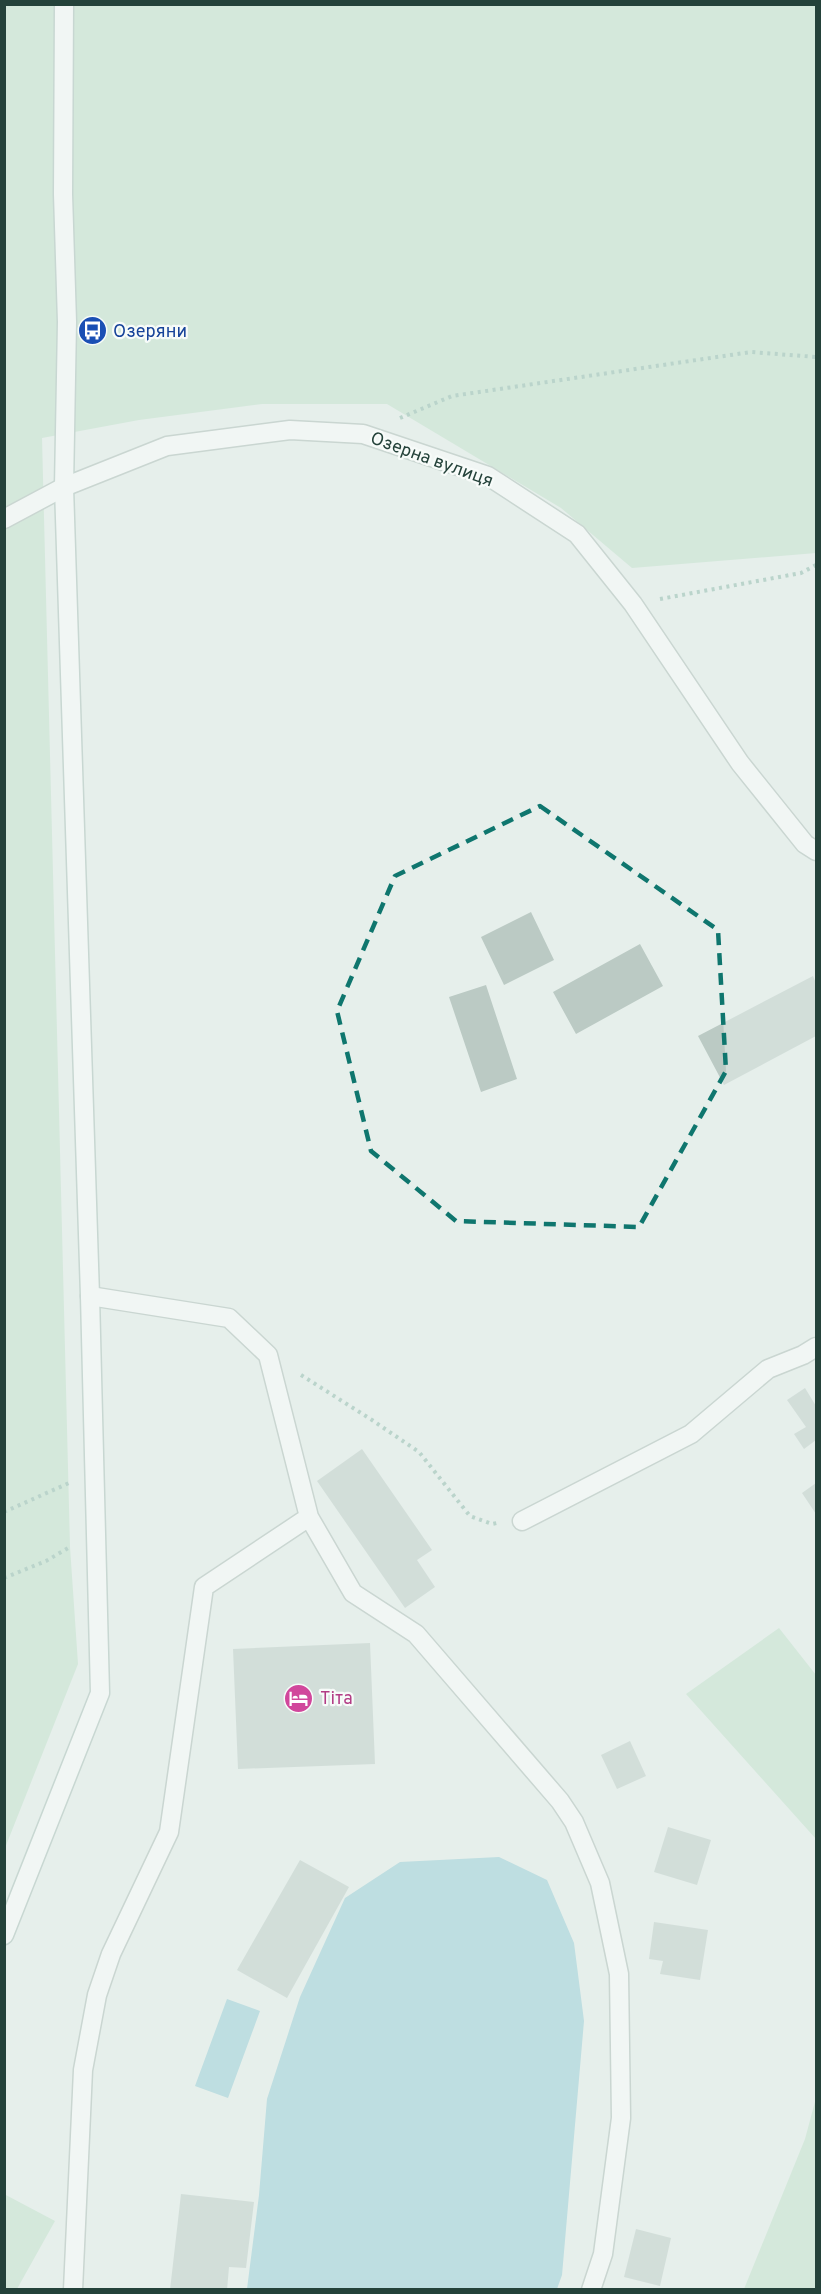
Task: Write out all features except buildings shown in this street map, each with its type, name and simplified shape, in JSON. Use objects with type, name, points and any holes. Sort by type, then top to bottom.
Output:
[{"type":"street","points":[[4,1935],[100,1693],[90,1296],[64,487],[67,322],[63,194],[64,4]]},
{"type":"street","name":"Озерна вулиця","points":[[4,519],[64,487],[167,446],[290,430],[363,434],[488,476],[577,534],[633,604],[740,763],[805,844],[816,851]]},
{"type":"street","points":[[90,1296],[229,1318],[268,1355],[309,1517],[353,1593],[416,1634],[560,1801],[573,1822],[600,1883],[619,1974],[621,2118],[603,2254],[591,2289]]},
{"type":"street","points":[[522,1521],[691,1434],[768,1369],[803,1355],[816,1347]]},
{"type":"street","points":[[73,2289],[83,2070],[96,1995],[111,1954],[169,1832],[204,1587],[309,1517]]},
{"type":"path","points":[[363,434],[452,396],[751,352],[816,357]]},
{"type":"path","points":[[633,604],[801,573],[816,565]]},
{"type":"path","points":[[268,1355],[419,1452],[470,1516],[492,1524],[522,1521]]},
{"type":"path","points":[[4,1512],[68,1483],[95,1474]]},
{"type":"path","points":[[4,1578],[46,1561],[70,1547],[96,1540]]},
{"type":"highlighted area","points":[[540,806],[718,930],[726,1071],[639,1227],[456,1221],[371,1151],[337,1011],[395,876]]},
{"type":"green space","points":[[5,5],[816,5],[816,553],[632,568],[561,508],[387,404],[262,404],[139,420],[42,438],[70,1547],[78,1664],[5,1848]]},
{"type":"green space","points":[[779,1628],[816,1675],[816,1839],[686,1694]]},
{"type":"green space","points":[[816,2098],[816,2289],[744,2289],[805,2139]]},
{"type":"green space","points":[[4,2194],[55,2221],[17,2289],[5,2289]]},
{"type":"water","points":[[499,1857],[547,1880],[574,1943],[584,2021],[562,2275],[557,2289],[247,2289],[259,2195],[267,2099],[300,1997],[345,1898],[400,1862]]},
{"type":"water","points":[[227,1999],[260,2011],[228,2098],[195,2086]]},
{"type":"place","name":"Озеряни","points":[[92,331]]},
{"type":"place","name":"Тіта","points":[[299,1698]]}]
